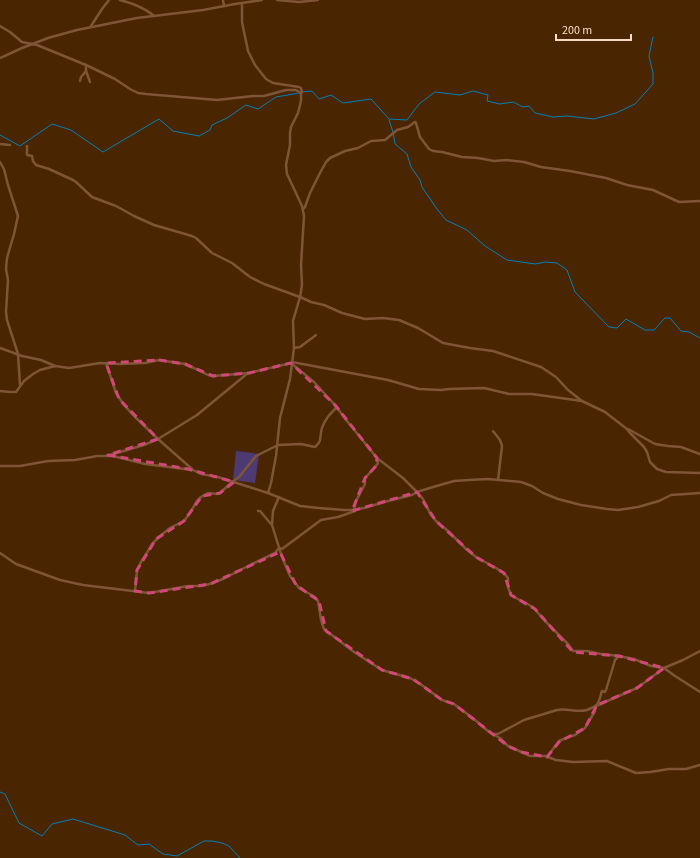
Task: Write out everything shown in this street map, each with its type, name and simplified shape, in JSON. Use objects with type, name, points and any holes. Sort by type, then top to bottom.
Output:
[{"type":"street","points":[[91,27],[109,0]]},
{"type":"street","points":[[120,0],[137,5],[148,10],[154,15]]},
{"type":"street","points":[[223,0],[224,6]]},
{"type":"street","points":[[0,58],[33,44],[91,27],[154,15],[203,10],[262,0]]},
{"type":"street","points":[[277,0],[299,2],[318,0]]},
{"type":"street","points":[[242,3],[242,22],[248,51],[255,66],[269,82],[299,87],[302,92],[300,93],[301,101],[298,114],[291,127],[290,145],[286,165],[287,174],[303,209],[304,223],[301,266],[302,285],[293,321],[294,348],[289,383],[280,418],[278,445],[268,493]]},
{"type":"street","points":[[0,26],[22,42],[33,44],[86,65],[115,79],[134,91],[152,95],[217,100],[264,96],[286,90],[296,90],[300,93]]},
{"type":"street","points":[[86,65],[86,71],[90,82]]},
{"type":"street","points":[[80,81],[86,71]]},
{"type":"street","points":[[303,209],[320,173],[330,158],[345,151],[358,148],[371,141],[385,140],[398,130],[408,127],[415,122],[420,137],[433,152],[442,152],[462,158],[524,162],[541,167],[606,178],[627,185],[653,190],[679,202],[700,201]]},
{"type":"street","points":[[0,144],[10,145]]},
{"type":"street","points":[[27,146],[26,155],[32,156],[35,164],[75,181],[92,197],[116,206],[149,223],[196,238],[212,253],[232,263],[264,284],[354,317],[365,319],[383,318],[399,320],[418,328],[443,343],[493,351],[541,367],[556,377],[568,390],[582,401],[605,412],[627,429],[656,444],[681,446],[700,454]]},
{"type":"street","points":[[0,162],[5,171],[18,217],[7,258],[6,269],[8,288],[6,312],[7,320],[18,354],[20,385]]},
{"type":"street","points":[[294,348],[300,347],[316,335]]},
{"type":"street","points":[[0,348],[41,360],[55,366],[69,368],[100,363],[145,363],[158,360],[185,364],[210,376],[249,373],[291,362],[388,380],[419,389],[441,390],[484,388],[509,394],[532,394],[582,401]]},
{"type":"street","points":[[291,362],[314,382],[337,407],[377,458],[403,478],[417,492],[436,521],[476,557],[504,573],[507,577],[511,595],[533,607],[573,651],[587,651],[619,656],[634,659],[650,666],[664,668],[700,692]]},
{"type":"street","points":[[106,363],[119,399],[135,417],[193,470],[201,474],[268,493],[304,507],[354,510],[412,495],[417,492],[454,481],[468,480],[521,482],[532,486],[558,500],[607,510],[638,507],[659,501],[671,495],[700,493]]},
{"type":"street","points":[[0,391],[16,392],[20,385],[36,372],[55,366]]},
{"type":"street","points":[[0,466],[20,466],[45,461],[79,460],[108,455],[144,445],[158,439],[196,415],[249,373]]},
{"type":"street","points":[[135,591],[137,570],[156,539],[170,528],[184,521],[202,496],[208,493],[220,493],[239,477],[256,456],[278,445],[301,444],[315,446],[320,441],[321,429],[325,419],[337,407]]},
{"type":"street","points":[[627,429],[644,447],[651,463],[657,469],[666,472],[700,473]]},
{"type":"street","points":[[493,431],[500,440],[502,446],[498,480]]},
{"type":"street","points":[[108,455],[145,464],[193,470]]},
{"type":"street","points":[[354,510],[356,501],[365,484],[366,478],[376,466],[378,461],[377,458]]},
{"type":"street","points":[[279,497],[273,511],[272,525],[290,576],[296,585],[303,591],[315,597],[318,601],[324,629],[351,650],[382,670],[410,678],[419,683],[442,700],[455,705],[489,732],[500,738],[508,746],[530,756],[547,757],[572,762],[607,760],[636,773],[669,769],[682,770],[700,765]]},
{"type":"street","points":[[0,553],[16,564],[60,580],[83,585],[149,593],[188,586],[204,586],[223,579],[275,553],[279,548],[282,549],[323,520],[338,517],[360,508]]},
{"type":"street","points":[[258,511],[261,512],[272,525]]},
{"type":"street","points":[[494,734],[498,734],[524,720],[558,710],[583,711],[637,688],[664,668],[700,651]]},
{"type":"street","points":[[547,757],[559,741],[576,735],[585,728],[595,711],[595,706],[602,691],[605,692],[606,690],[615,660],[619,656]]},
{"type":"highlighted area","points":[[159,360],[185,364],[213,376],[249,373],[291,363],[335,405],[377,458],[376,466],[365,478],[352,511],[417,492],[436,521],[476,557],[504,573],[511,595],[535,609],[573,652],[619,656],[664,668],[637,688],[597,705],[585,728],[559,742],[547,757],[521,752],[508,746],[454,704],[442,700],[413,679],[382,670],[326,631],[319,601],[296,585],[280,552],[210,584],[149,593],[135,591],[137,570],[156,539],[184,521],[202,496],[220,493],[234,482],[188,469],[108,455],[158,439],[119,399],[106,363]]},
{"type":"shaded area","points":[[236,451],[259,454],[255,483],[233,480]]},
{"type":"waterway","points":[[302,92],[312,91],[319,99],[331,95],[343,103],[371,99],[389,119],[407,120],[419,104],[435,92],[460,95],[473,91],[488,95],[487,101],[500,104],[513,102],[523,107],[529,106],[535,113],[553,117],[567,116],[594,119],[616,113],[635,104],[653,84],[653,73],[649,56],[653,37]]},
{"type":"waterway","points":[[0,135],[20,146],[52,124],[71,130],[103,152],[159,119],[173,131],[199,136],[210,130],[212,125],[227,118],[246,105],[258,109],[276,97],[299,93]]},
{"type":"waterway","points":[[389,120],[395,144],[407,154],[411,167],[420,180],[422,187],[446,220],[467,230],[485,246],[507,260],[535,264],[546,262],[557,263],[567,270],[575,292],[609,327],[617,328],[626,319],[645,330],[654,330],[665,318],[670,318],[681,331],[689,332],[700,338]]},
{"type":"waterway","points":[[0,792],[5,794],[19,823],[42,836],[52,824],[73,819],[125,835],[138,845],[149,844],[163,854],[177,856],[204,841],[212,841],[229,846],[240,858]]}]
